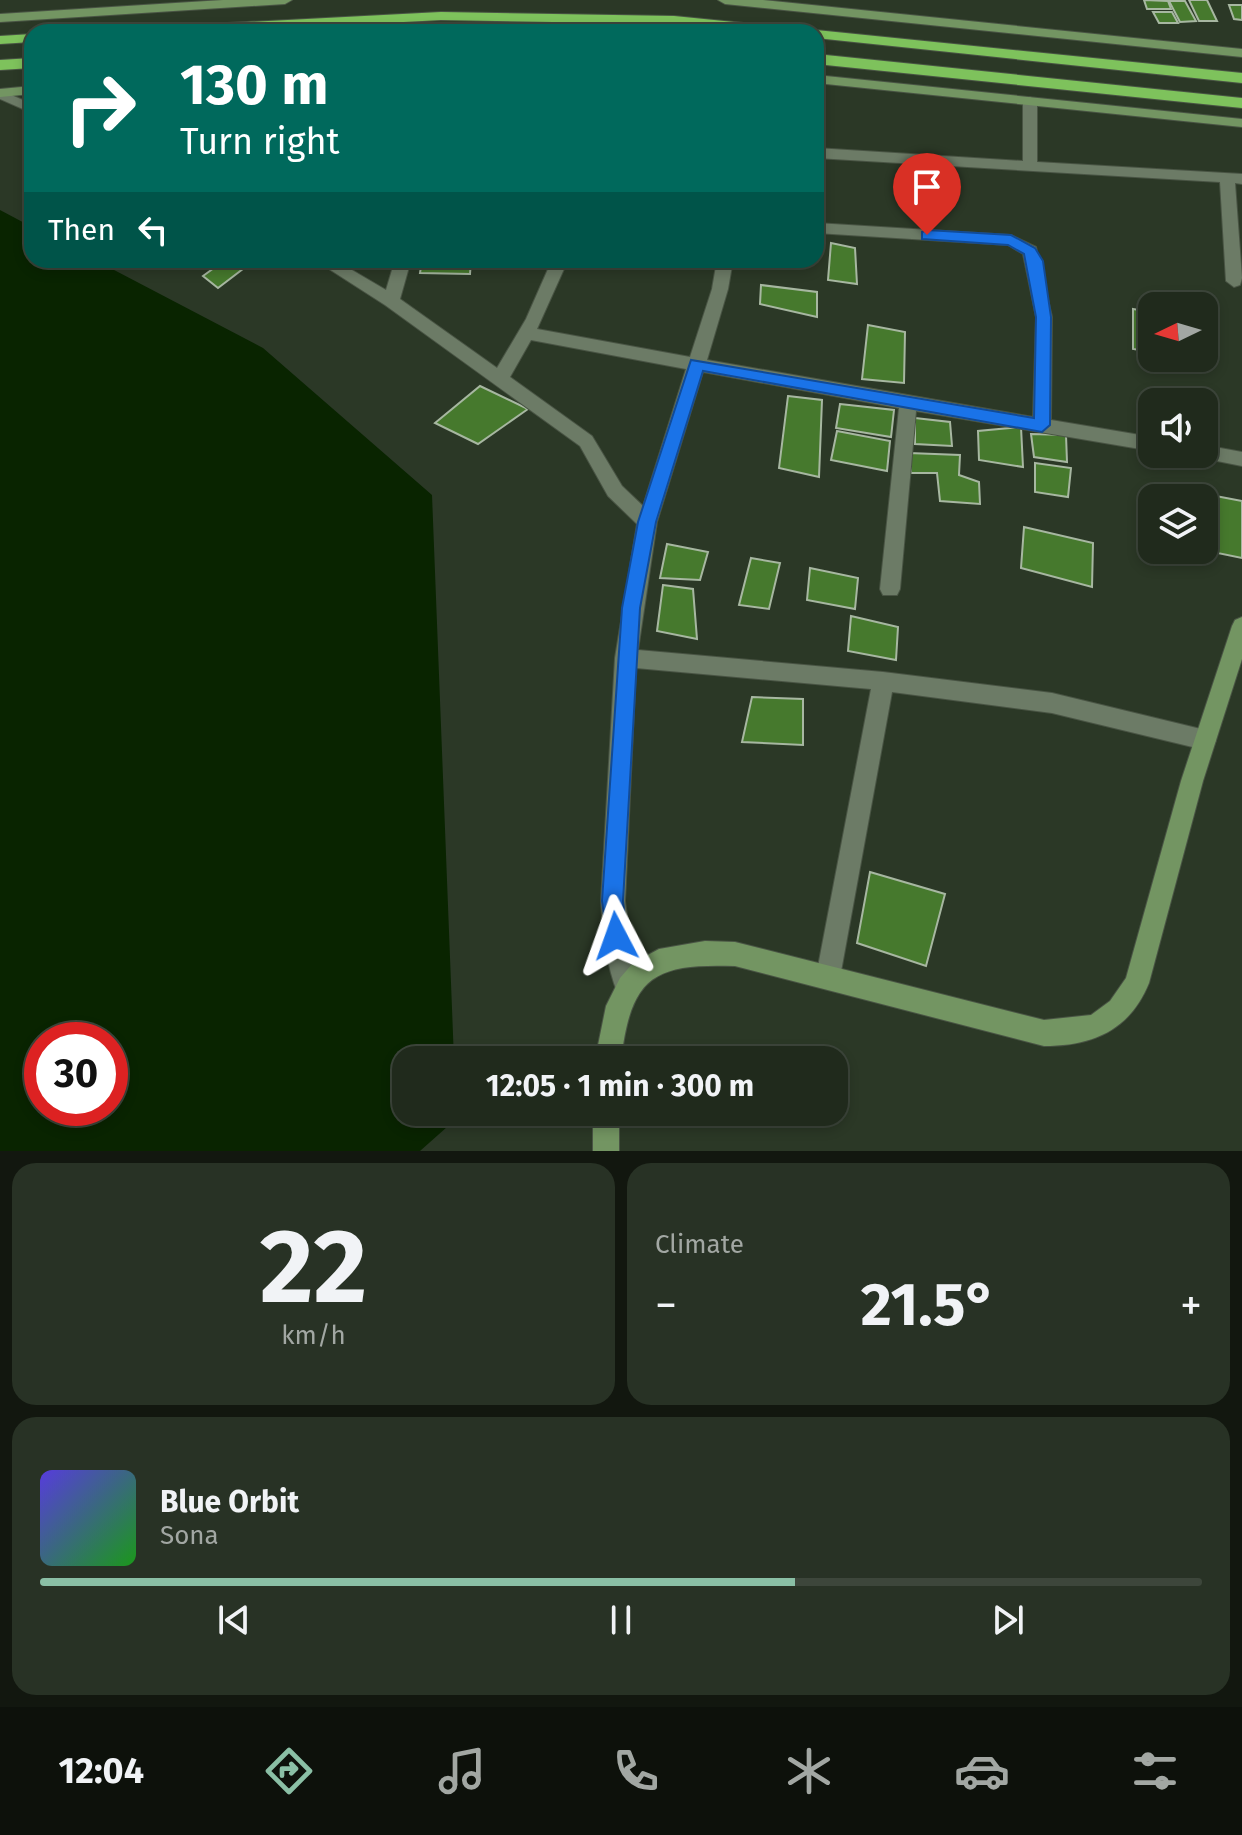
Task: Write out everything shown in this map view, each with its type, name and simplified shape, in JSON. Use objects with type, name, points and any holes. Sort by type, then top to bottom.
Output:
[{"type":"highway","points":[[286,24],[441,16],[674,20],[714,24]]},
{"type":"highway","points":[[824,35],[1242,78]]},
{"type":"highway","points":[[0,40],[24,38]]},
{"type":"highway","points":[[824,60],[1242,103]]},
{"type":"highway","points":[[0,65],[24,64]]},
{"type":"main road","points":[[0,18],[285,0]]},
{"type":"main road","points":[[725,0],[1242,53]]},
{"type":"main road","points":[[824,80],[1242,123]]},
{"type":"main road","points":[[0,94],[24,91]]},
{"type":"main road","points":[[609,1046],[611,1023],[627,985],[646,966],[671,955],[699,951],[735,954],[1044,1033],[1080,1034],[1104,1024],[1122,1010],[1137,983],[1205,740],[1242,626]]},
{"type":"main road","points":[[606,1126],[606,1151]]},
{"type":"street","points":[[0,94],[24,105]]},
{"type":"street","points":[[1030,101],[1030,166]]},
{"type":"street","points":[[824,153],[1235,178],[1234,281]]},
{"type":"street","points":[[824,228],[1011,240],[1022,244],[1035,261],[1044,317],[1042,425]]},
{"type":"street","points":[[336,268],[391,301],[586,441],[615,491],[647,522]]},
{"type":"street","points":[[391,301],[401,268]]},
{"type":"street","points":[[499,380],[526,333],[556,268]]},
{"type":"street","points":[[627,985],[616,936],[613,901],[626,658],[647,522],[697,364],[723,268]]},
{"type":"street","points":[[526,333],[1138,442]]},
{"type":"street","points":[[890,589],[908,403]]},
{"type":"street","points":[[1218,455],[1242,459]]},
{"type":"street","points":[[626,658],[883,681],[1052,703],[1205,740]]},
{"type":"street","points":[[828,977],[883,681]]},
{"type":"shaded area","points":[[0,210],[24,223],[24,268],[110,268],[263,348],[432,495],[453,1046],[392,1046],[392,1126],[448,1126],[420,1151],[0,1151]]},
{"type":"building","points":[[1144,0],[1168,1],[1171,9],[1147,9]]},
{"type":"building","points":[[1189,0],[1207,0],[1217,21],[1199,21]]},
{"type":"building","points":[[1169,1],[1185,1],[1196,21],[1180,22]]},
{"type":"building","points":[[1229,5],[1242,5],[1242,20],[1234,19]]},
{"type":"building","points":[[1153,12],[1172,12],[1178,23],[1159,23]]},
{"type":"building","points":[[831,243],[855,248],[857,284],[828,280]]},
{"type":"building","points":[[214,268],[244,268],[218,288],[203,276]]},
{"type":"building","points":[[421,268],[470,268],[470,274],[420,273]]},
{"type":"building","points":[[761,285],[817,292],[817,317],[760,304]]},
{"type":"building","points":[[1133,309],[1138,310],[1138,350],[1133,349]]},
{"type":"building","points":[[868,325],[905,332],[904,383],[862,379]]},
{"type":"building","points":[[480,386],[528,409],[478,444],[435,423]]},
{"type":"building","points":[[788,396],[822,400],[819,477],[779,468]]},
{"type":"building","points":[[840,404],[894,410],[891,437],[836,428]]},
{"type":"building","points":[[915,418],[950,422],[952,446],[915,444]]},
{"type":"building","points":[[1021,427],[1023,467],[979,460],[978,431]]},
{"type":"building","points":[[837,431],[890,441],[887,471],[831,460]]},
{"type":"building","points":[[1031,434],[1066,435],[1067,462],[1034,457]]},
{"type":"building","points":[[909,453],[960,455],[959,475],[979,482],[980,504],[940,501],[937,473],[911,473]]},
{"type":"building","points":[[1035,463],[1071,468],[1068,497],[1035,492]]},
{"type":"building","points":[[1218,496],[1242,501],[1242,558],[1218,553]]},
{"type":"building","points":[[1024,527],[1093,543],[1092,587],[1021,568]]},
{"type":"building","points":[[667,544],[708,552],[700,580],[660,578]]},
{"type":"building","points":[[751,558],[780,563],[769,609],[739,605]]},
{"type":"building","points":[[810,568],[858,578],[855,609],[807,600]]},
{"type":"building","points":[[663,585],[693,589],[697,639],[657,631]]},
{"type":"building","points":[[851,616],[898,627],[896,660],[848,651]]},
{"type":"building","points":[[752,697],[803,699],[803,745],[742,742]]},
{"type":"building","points":[[870,872],[945,894],[926,966],[857,943]]},
{"type":"route","points":[[616,936],[613,901],[631,608],[647,522],[697,364],[1042,425],[1044,317],[1035,261],[1030,251],[1011,240],[927,235]]}]
